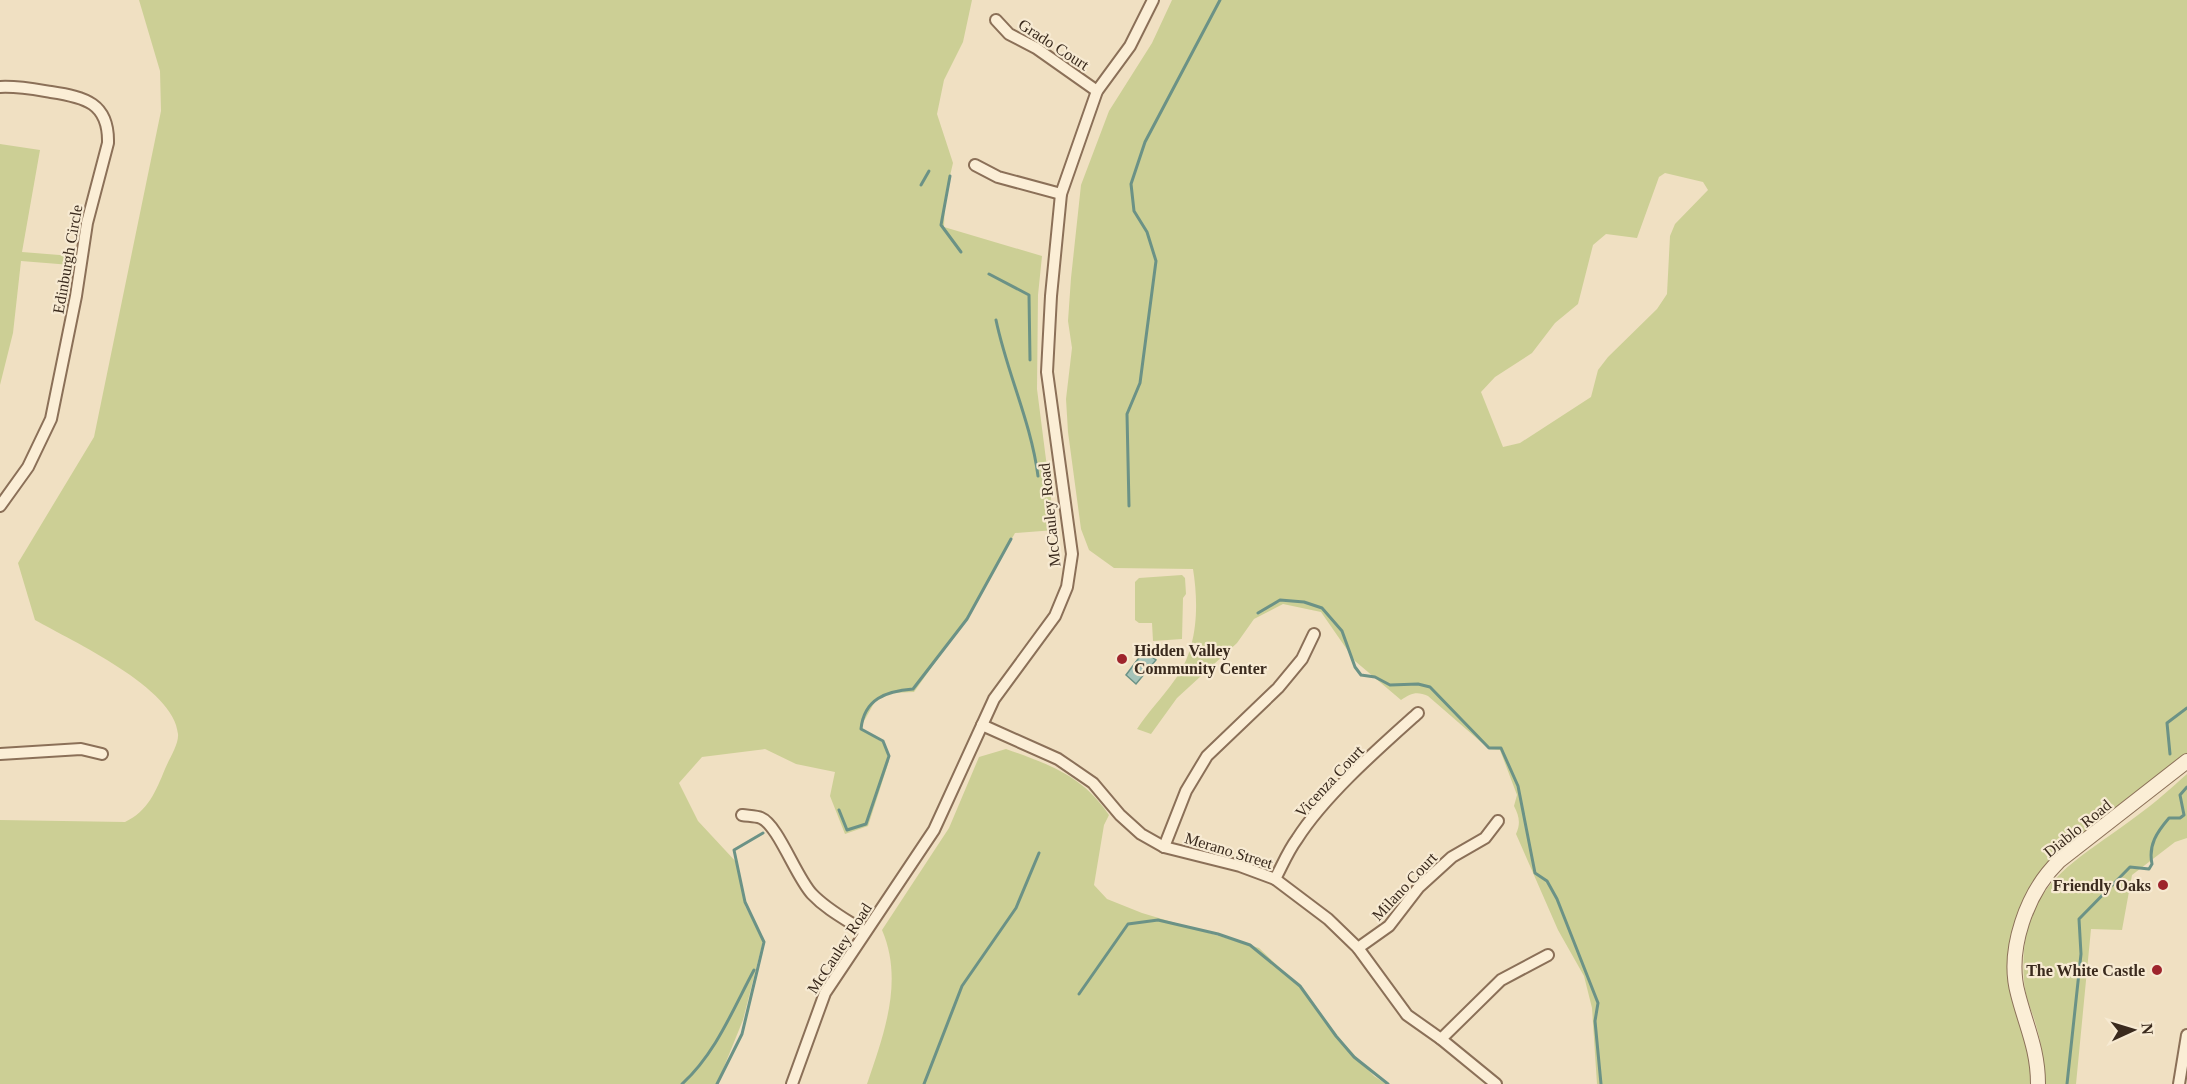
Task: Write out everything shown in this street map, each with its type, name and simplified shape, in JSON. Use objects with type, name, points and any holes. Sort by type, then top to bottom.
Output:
[{"type":"street","name":"McCauley Road","points":[[792,1084],[825,993],[934,830],[994,699],[1055,616],[1067,587],[1071,570],[1070,537],[1047,372],[1050,296],[1061,194],[1097,91],[1130,46],[1153,0]]},
{"type":"street","name":"Grado Court","points":[[996,20],[1009,34],[1036,48],[1097,91]]},
{"type":"street","name":"Edinburgh Circle","points":[[0,87],[22,87],[81,97],[101,113],[108,132],[108,143],[87,223],[76,296],[51,419],[28,467],[0,506]]},
{"type":"street","points":[[975,165],[998,177],[1061,194]]},
{"type":"street","points":[[1164,847],[1186,791],[1207,756],[1278,688],[1302,658],[1314,634]]},
{"type":"street","name":"Vicenza Court","points":[[1275,879],[1297,838],[1325,804],[1383,744],[1418,713]]},
{"type":"street","name":"Merano Street","points":[[982,725],[1067,765],[1093,783],[1120,815],[1141,834],[1164,847],[1240,866],[1275,879],[1328,919],[1358,948],[1407,1015],[1441,1039],[1496,1084]]},
{"type":"street","points":[[0,754],[81,749],[102,754]]},
{"type":"street","name":"Diablo Road","points":[[2038,1084],[2034,1042],[2018,993],[2014,967],[2021,930],[2033,895],[2059,861],[2187,761]]},
{"type":"street","points":[[742,815],[762,818],[771,825],[798,878],[812,894],[827,908],[865,932]]},
{"type":"street","name":"Milano Court","points":[[1358,948],[1389,926],[1419,887],[1452,857],[1485,838],[1498,821]]},
{"type":"street","points":[[1441,1039],[1501,980],[1548,956]]},
{"type":"street","points":[[2179,1084],[2187,1035]]},
{"type":"green space","points":[[139,0],[972,0],[963,42],[944,80],[937,114],[953,163],[945,197],[944,227],[1042,256],[1038,295],[1037,389],[1055,530],[1015,533],[971,612],[914,692],[892,693],[877,698],[860,728],[885,744],[889,761],[868,826],[845,834],[830,796],[835,772],[796,764],[765,749],[702,757],[679,783],[698,821],[738,864],[745,906],[763,941],[743,1020],[717,1084],[0,1084],[0,820],[125,822],[140,812],[150,800],[178,738],[173,717],[160,700],[141,683],[96,653],[35,620],[18,563],[94,437],[161,111],[160,71]]},
{"type":"green space","points":[[1172,0],[2187,0],[2187,754],[2043,870],[2009,980],[2029,1057],[2031,1084],[1597,1084],[1592,1008],[1584,976],[1558,930],[1516,834],[1519,820],[1514,806],[1517,795],[1500,750],[1489,749],[1428,696],[1414,694],[1401,700],[1355,661],[1321,612],[1283,604],[1254,619],[1237,643],[1177,698],[1151,734],[1137,729],[1174,681],[1188,656],[1196,613],[1193,569],[1114,568],[1089,550],[1081,529],[1066,399],[1072,348],[1068,321],[1071,278],[1081,185],[1109,111],[1152,43]],"holes":[[[1665,173],[1703,182],[1708,190],[1675,224],[1670,236],[1667,294],[1657,309],[1608,357],[1598,370],[1591,397],[1520,443],[1503,447],[1481,392],[1495,377],[1532,353],[1555,323],[1578,304],[1593,245],[1606,234],[1637,238],[1659,177]]]},
{"type":"green space","points":[[0,144],[40,150],[22,252],[72,256],[71,265],[21,261],[13,333],[0,385]]},
{"type":"green space","points":[[1182,575],[1185,578],[1186,594],[1183,598],[1182,639],[1153,641],[1152,623],[1139,623],[1135,620],[1135,582],[1139,578]]},
{"type":"green space","points":[[1006,749],[1064,773],[1088,790],[1109,815],[1104,825],[1094,885],[1107,899],[1142,913],[1259,948],[1304,991],[1338,1037],[1374,1076],[1386,1084],[867,1084],[885,1027],[891,988],[888,949],[882,930],[949,828],[979,757]]},
{"type":"green space","points":[[2187,774],[2187,838],[2175,842],[2132,875],[2122,930],[2091,929],[2076,1084],[2045,1084],[2040,1040],[2024,981],[2024,948],[2030,922],[2040,899],[2071,864],[2144,810]]},
{"type":"water","points":[[1144,651],[1156,660],[1136,684],[1126,675]]},
{"type":"waterway","points":[[1129,506],[1127,414],[1140,383],[1156,261],[1147,232],[1134,211],[1131,184],[1145,142],[1220,0]]},
{"type":"waterway","points":[[921,185],[929,171]]},
{"type":"waterway","points":[[950,176],[941,225],[961,252]]},
{"type":"waterway","points":[[989,274],[1029,295],[1030,360]]},
{"type":"waterway","points":[[996,320],[1025,417],[1038,476]]},
{"type":"waterway","points":[[839,810],[847,830],[866,824],[889,756],[883,741],[861,729],[867,710],[878,698],[894,692],[913,689],[967,619],[1011,539]]},
{"type":"waterway","points":[[1258,613],[1280,600],[1304,602],[1322,608],[1342,631],[1355,667],[1361,675],[1375,677],[1390,685],[1418,684],[1430,687],[1489,748],[1501,748],[1518,786],[1535,873],[1547,881],[1557,899],[1598,1003],[1595,1021],[1601,1084]]},
{"type":"waterway","points":[[2170,754],[2167,723],[2187,708]]},
{"type":"waterway","points":[[2067,1084],[2081,954],[2079,919],[2130,867],[2149,869],[2152,864],[2152,845],[2157,834],[2169,818],[2180,818],[2184,815],[2180,795],[2187,787]]},
{"type":"waterway","points":[[717,1084],[742,1034],[764,942],[745,902],[734,850],[763,833]]},
{"type":"waterway","points":[[924,1084],[962,986],[1016,908],[1039,853]]},
{"type":"waterway","points":[[1079,994],[1128,924],[1158,920],[1218,934],[1250,945],[1300,986],[1354,1057],[1388,1084]]},
{"type":"waterway","points":[[682,1084],[705,1059],[714,1045],[754,970]]},
{"type":"place","name":"Hidden Valley Community Center","points":[[1122,659]]},
{"type":"place","name":"Friendly Oaks","points":[[2163,885]]},
{"type":"place","name":"The White Castle","points":[[2157,970]]}]
